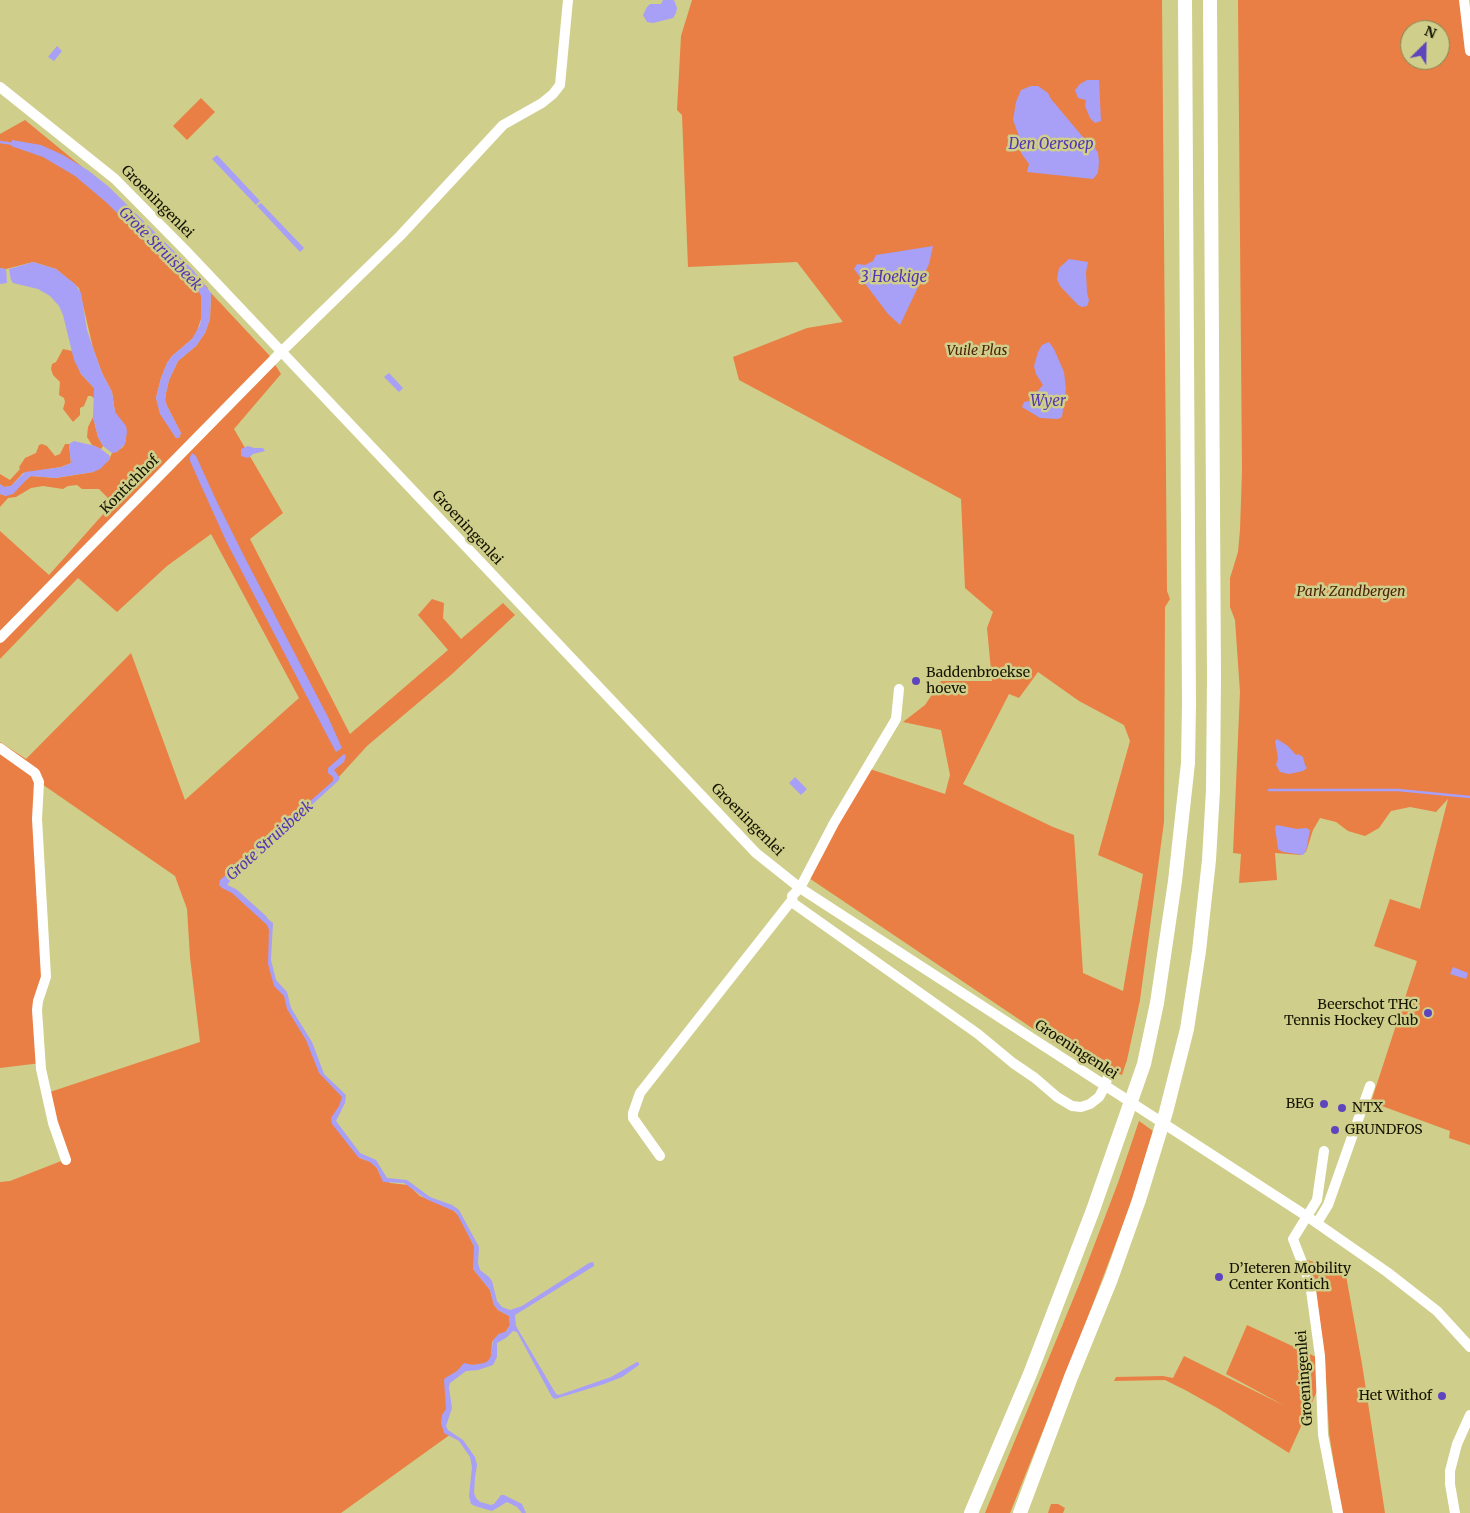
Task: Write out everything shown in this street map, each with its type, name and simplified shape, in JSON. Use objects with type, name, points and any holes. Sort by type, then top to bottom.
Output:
[{"type":"highway","points":[[972,1513],[1030,1374],[1087,1227],[1144,1064],[1156,1003],[1175,881],[1188,763],[1189,696],[1185,0]]},
{"type":"highway","points":[[1020,1513],[1071,1377],[1111,1279],[1139,1200],[1166,1112],[1187,1029],[1199,951],[1209,860],[1213,723],[1210,0]]},
{"type":"street","points":[[281,352],[400,236],[503,125],[542,103],[560,85],[568,0]]},
{"type":"street","points":[[1464,0],[1470,51]]},
{"type":"street","name":"Groeningenlei","points":[[0,87],[116,179],[756,853],[800,888],[1308,1217],[1388,1272],[1437,1311],[1470,1347]]},
{"type":"street","name":"Kontichhof","points":[[0,638],[281,352]]},
{"type":"street","points":[[660,1156],[633,1118],[635,1105],[640,1093],[800,888],[834,823],[896,719],[900,689]]},
{"type":"street","points":[[0,748],[35,773],[39,782],[37,819],[46,977],[38,1001],[41,1069],[53,1123],[66,1160]]},
{"type":"street","points":[[792,900],[793,903],[816,921],[978,1034],[1057,1097],[1072,1106],[1081,1107],[1090,1104],[1099,1096],[1109,1074]]},
{"type":"street","points":[[1317,1224],[1328,1205],[1370,1086]]},
{"type":"street","name":"Groeningenlei","points":[[1324,1151],[1317,1200],[1293,1239],[1310,1283],[1320,1356],[1324,1435],[1338,1513]]},
{"type":"street","points":[[1455,1513],[1450,1484],[1450,1471],[1457,1444],[1470,1415]]},
{"type":"green space","name":"Vuile Plas","points":[[692,0],[1162,0],[1167,591],[1170,599],[1165,607],[1164,822],[1140,1000],[1122,1075],[1084,1063],[806,876],[867,768],[945,794],[950,775],[941,730],[903,722],[925,705],[941,681],[992,681],[987,628],[993,612],[965,588],[961,499],[739,380],[733,357],[807,328],[843,322],[797,262],[688,267],[682,115],[677,110],[681,36]],"holes":[[[1038,672],[1079,701],[1124,725],[1130,741],[1098,855],[1143,874],[1123,991],[1083,973],[1074,835],[963,784],[1009,694],[1019,698]]]},
{"type":"green space","name":"Park Zandbergen","points":[[1238,0],[1464,0],[1470,51],[1470,1145],[1449,1138],[1450,1131],[1371,1102],[1417,961],[1374,946],[1390,899],[1420,909],[1448,799],[1436,812],[1410,807],[1391,811],[1379,828],[1365,836],[1348,831],[1336,822],[1320,818],[1313,830],[1306,852],[1301,855],[1275,853],[1277,880],[1239,883],[1241,854],[1233,853],[1240,692],[1235,620],[1230,607],[1230,578],[1238,552],[1242,471]]},
{"type":"green space","points":[[201,98],[215,112],[187,140],[173,126]]},
{"type":"green space","points":[[25,120],[92,175],[208,288],[201,296],[201,319],[196,334],[167,363],[156,398],[160,413],[176,438],[179,438],[181,433],[165,400],[169,380],[178,361],[196,346],[205,333],[210,319],[211,293],[269,355],[281,374],[234,429],[283,513],[250,539],[350,734],[448,650],[418,615],[432,599],[444,603],[443,618],[461,639],[503,603],[515,615],[451,675],[367,746],[337,779],[223,881],[270,924],[270,961],[274,979],[285,993],[288,1008],[304,1032],[322,1074],[345,1099],[333,1120],[360,1156],[359,1158],[371,1162],[377,1168],[380,1175],[390,1183],[408,1185],[420,1196],[452,1209],[459,1216],[474,1246],[474,1270],[490,1290],[494,1305],[498,1310],[509,1316],[510,1325],[505,1333],[499,1334],[492,1342],[491,1362],[471,1365],[448,1380],[449,1399],[445,1417],[445,1430],[451,1434],[341,1513],[0,1513],[0,1182],[10,1181],[69,1158],[56,1122],[50,1092],[200,1042],[190,957],[187,909],[175,876],[39,782],[46,977],[38,1001],[41,1063],[0,1068],[0,742],[26,759],[131,653],[185,800],[299,698],[211,534],[167,566],[117,612],[78,578],[0,659],[0,531],[49,575],[113,503],[99,489],[82,489],[77,485],[68,486],[63,489],[43,486],[31,488],[16,497],[8,498],[0,507],[0,494],[6,496],[31,476],[56,478],[93,472],[109,460],[112,453],[123,447],[126,440],[115,412],[112,392],[102,373],[93,348],[79,288],[56,269],[33,262],[6,269],[0,268],[0,134]]},
{"type":"green space","points":[[63,349],[72,351],[81,374],[94,388],[94,398],[88,396],[84,406],[80,408],[80,415],[73,422],[63,409],[65,402],[64,398],[59,395],[60,382],[53,375],[51,369],[52,364],[56,362]]},
{"type":"green space","points":[[93,417],[98,437],[103,446],[101,449],[92,445],[87,437],[88,427]]},
{"type":"green space","points":[[65,444],[69,444],[71,463],[61,467],[23,473],[11,486],[4,487],[0,484],[0,474],[10,480],[20,469],[19,467],[25,458],[36,453],[39,445],[47,446],[55,456],[60,454]]},
{"type":"green space","points":[[1139,1121],[1153,1131],[1131,1203],[1077,1346],[1010,1513],[985,1513],[1081,1280]]},
{"type":"green space","points":[[1307,1260],[1345,1270],[1362,1364],[1385,1513],[1342,1513],[1329,1433],[1325,1359],[1315,1285]]},
{"type":"green space","points":[[1247,1325],[1316,1357],[1318,1389],[1289,1453],[1219,1409],[1165,1380],[1114,1381],[1116,1377],[1163,1376],[1173,1378],[1184,1356],[1285,1406],[1226,1374]]},
{"type":"green space","points":[[1051,1504],[1058,1504],[1065,1508],[1063,1513],[1048,1513]]},
{"type":"water","points":[[663,0],[674,0],[677,8],[673,18],[653,23],[647,22],[643,15],[647,7],[650,4],[661,4]]},
{"type":"water","points":[[57,46],[62,51],[54,61],[48,57]]},
{"type":"water","points":[[1087,80],[1099,80],[1101,121],[1095,123],[1090,118],[1085,106],[1086,100],[1078,98],[1075,90]]},
{"type":"water","name":"Den Oersoep","points":[[1031,86],[1038,86],[1048,93],[1082,136],[1092,143],[1098,153],[1099,162],[1098,173],[1093,179],[1027,172],[1029,164],[1021,153],[1021,142],[1013,120],[1016,102],[1021,90]]},
{"type":"water","points":[[12,140],[41,145],[63,155],[89,171],[109,187],[193,270],[211,293],[210,319],[205,333],[196,346],[178,361],[169,380],[166,393],[165,400],[167,406],[181,433],[179,438],[176,438],[160,414],[156,398],[167,363],[172,356],[192,339],[200,325],[201,296],[199,292],[189,285],[107,203],[75,176],[43,157],[11,146]]},
{"type":"water","points":[[217,155],[260,201],[256,205],[212,159]]},
{"type":"water","points":[[261,203],[304,248],[300,252],[257,206]]},
{"type":"water","name":"3 Hoekige","points":[[933,246],[929,264],[900,325],[888,314],[854,269],[857,264],[865,265],[873,261],[876,255]]},
{"type":"water","points":[[1069,259],[1088,262],[1086,272],[1089,301],[1087,306],[1082,307],[1078,305],[1060,286],[1057,279],[1059,268]]},
{"type":"water","points":[[33,262],[56,269],[75,284],[81,293],[87,330],[93,348],[102,373],[112,392],[115,412],[126,426],[125,444],[117,452],[112,453],[103,446],[98,437],[93,417],[94,388],[81,374],[74,360],[59,306],[50,296],[38,289],[13,283],[11,280],[9,269]]},
{"type":"water","points":[[0,268],[6,269],[7,283],[0,284]]},
{"type":"water","name":"Wyer","points":[[1049,342],[1064,372],[1066,389],[1062,417],[1058,419],[1040,418],[1022,407],[1024,402],[1029,401],[1043,385],[1036,374],[1034,366],[1042,345]]},
{"type":"water","points":[[389,373],[403,388],[399,392],[384,377]]},
{"type":"water","points":[[74,441],[101,449],[110,456],[109,460],[100,469],[93,472],[55,478],[31,476],[13,494],[6,496],[0,494],[0,484],[4,487],[11,486],[25,472],[62,467],[71,463],[69,444]]},
{"type":"water","points":[[248,446],[263,448],[265,451],[253,454],[248,458],[241,456],[241,449]]},
{"type":"water","points":[[192,453],[196,456],[246,560],[328,717],[342,748],[336,752],[227,543],[190,461]]},
{"type":"water","points":[[1277,739],[1288,746],[1296,755],[1298,754],[1303,757],[1307,768],[1303,771],[1289,774],[1280,772],[1276,765],[1278,758],[1275,741]]},
{"type":"water","points":[[344,754],[346,756],[344,762],[334,770],[340,778],[338,781],[233,877],[227,885],[236,889],[273,923],[271,960],[276,980],[287,992],[291,1008],[312,1042],[324,1074],[346,1095],[345,1103],[336,1121],[360,1153],[376,1160],[387,1178],[407,1180],[430,1197],[452,1205],[459,1210],[479,1247],[478,1263],[480,1270],[492,1281],[497,1301],[502,1307],[510,1310],[522,1306],[593,1262],[594,1266],[515,1315],[516,1326],[556,1394],[559,1395],[611,1377],[637,1362],[639,1363],[639,1365],[622,1377],[555,1399],[552,1397],[517,1332],[513,1331],[497,1343],[497,1357],[493,1365],[478,1370],[466,1371],[450,1383],[452,1408],[446,1426],[448,1430],[463,1440],[475,1457],[477,1465],[474,1493],[476,1498],[480,1502],[491,1505],[501,1495],[504,1495],[522,1504],[526,1513],[522,1513],[517,1507],[507,1502],[492,1511],[471,1504],[469,1496],[472,1467],[470,1457],[459,1441],[444,1433],[441,1423],[442,1415],[446,1409],[445,1378],[457,1371],[464,1363],[473,1365],[488,1361],[491,1356],[493,1340],[499,1334],[507,1331],[510,1324],[509,1316],[498,1310],[494,1305],[490,1290],[473,1269],[474,1246],[456,1212],[426,1199],[404,1183],[383,1182],[377,1168],[370,1162],[358,1157],[332,1124],[331,1118],[339,1106],[342,1097],[319,1073],[306,1040],[287,1009],[284,996],[274,986],[268,964],[269,930],[267,925],[232,893],[219,885],[220,880],[333,781],[333,777],[328,773],[328,768]]},
{"type":"water","points":[[795,777],[807,789],[801,795],[789,783]]},
{"type":"water","points":[[1277,825],[1310,830],[1306,851],[1303,855],[1283,852],[1278,849],[1275,827]]},
{"type":"water","points":[[1453,967],[1468,973],[1466,979],[1450,974]]},
{"type":"waterway","name":"Grote Struisbeek","points":[[0,142],[14,144]]},
{"type":"waterway","points":[[1269,790],[1398,790],[1470,797]]},
{"type":"place","name":"Baddenbroekse hoeve","points":[[916,681]]},
{"type":"place","name":"Beerschot THC Tennis Hockey Club","points":[[1428,1013]]},
{"type":"place","name":"BEG","points":[[1324,1104]]},
{"type":"place","name":"NTX","points":[[1342,1108]]},
{"type":"place","name":"GRUNDFOS","points":[[1335,1130]]},
{"type":"place","name":"D’Ieteren Mobility Center Kontich","points":[[1219,1277]]},
{"type":"place","name":"Het Withof","points":[[1442,1396]]}]
